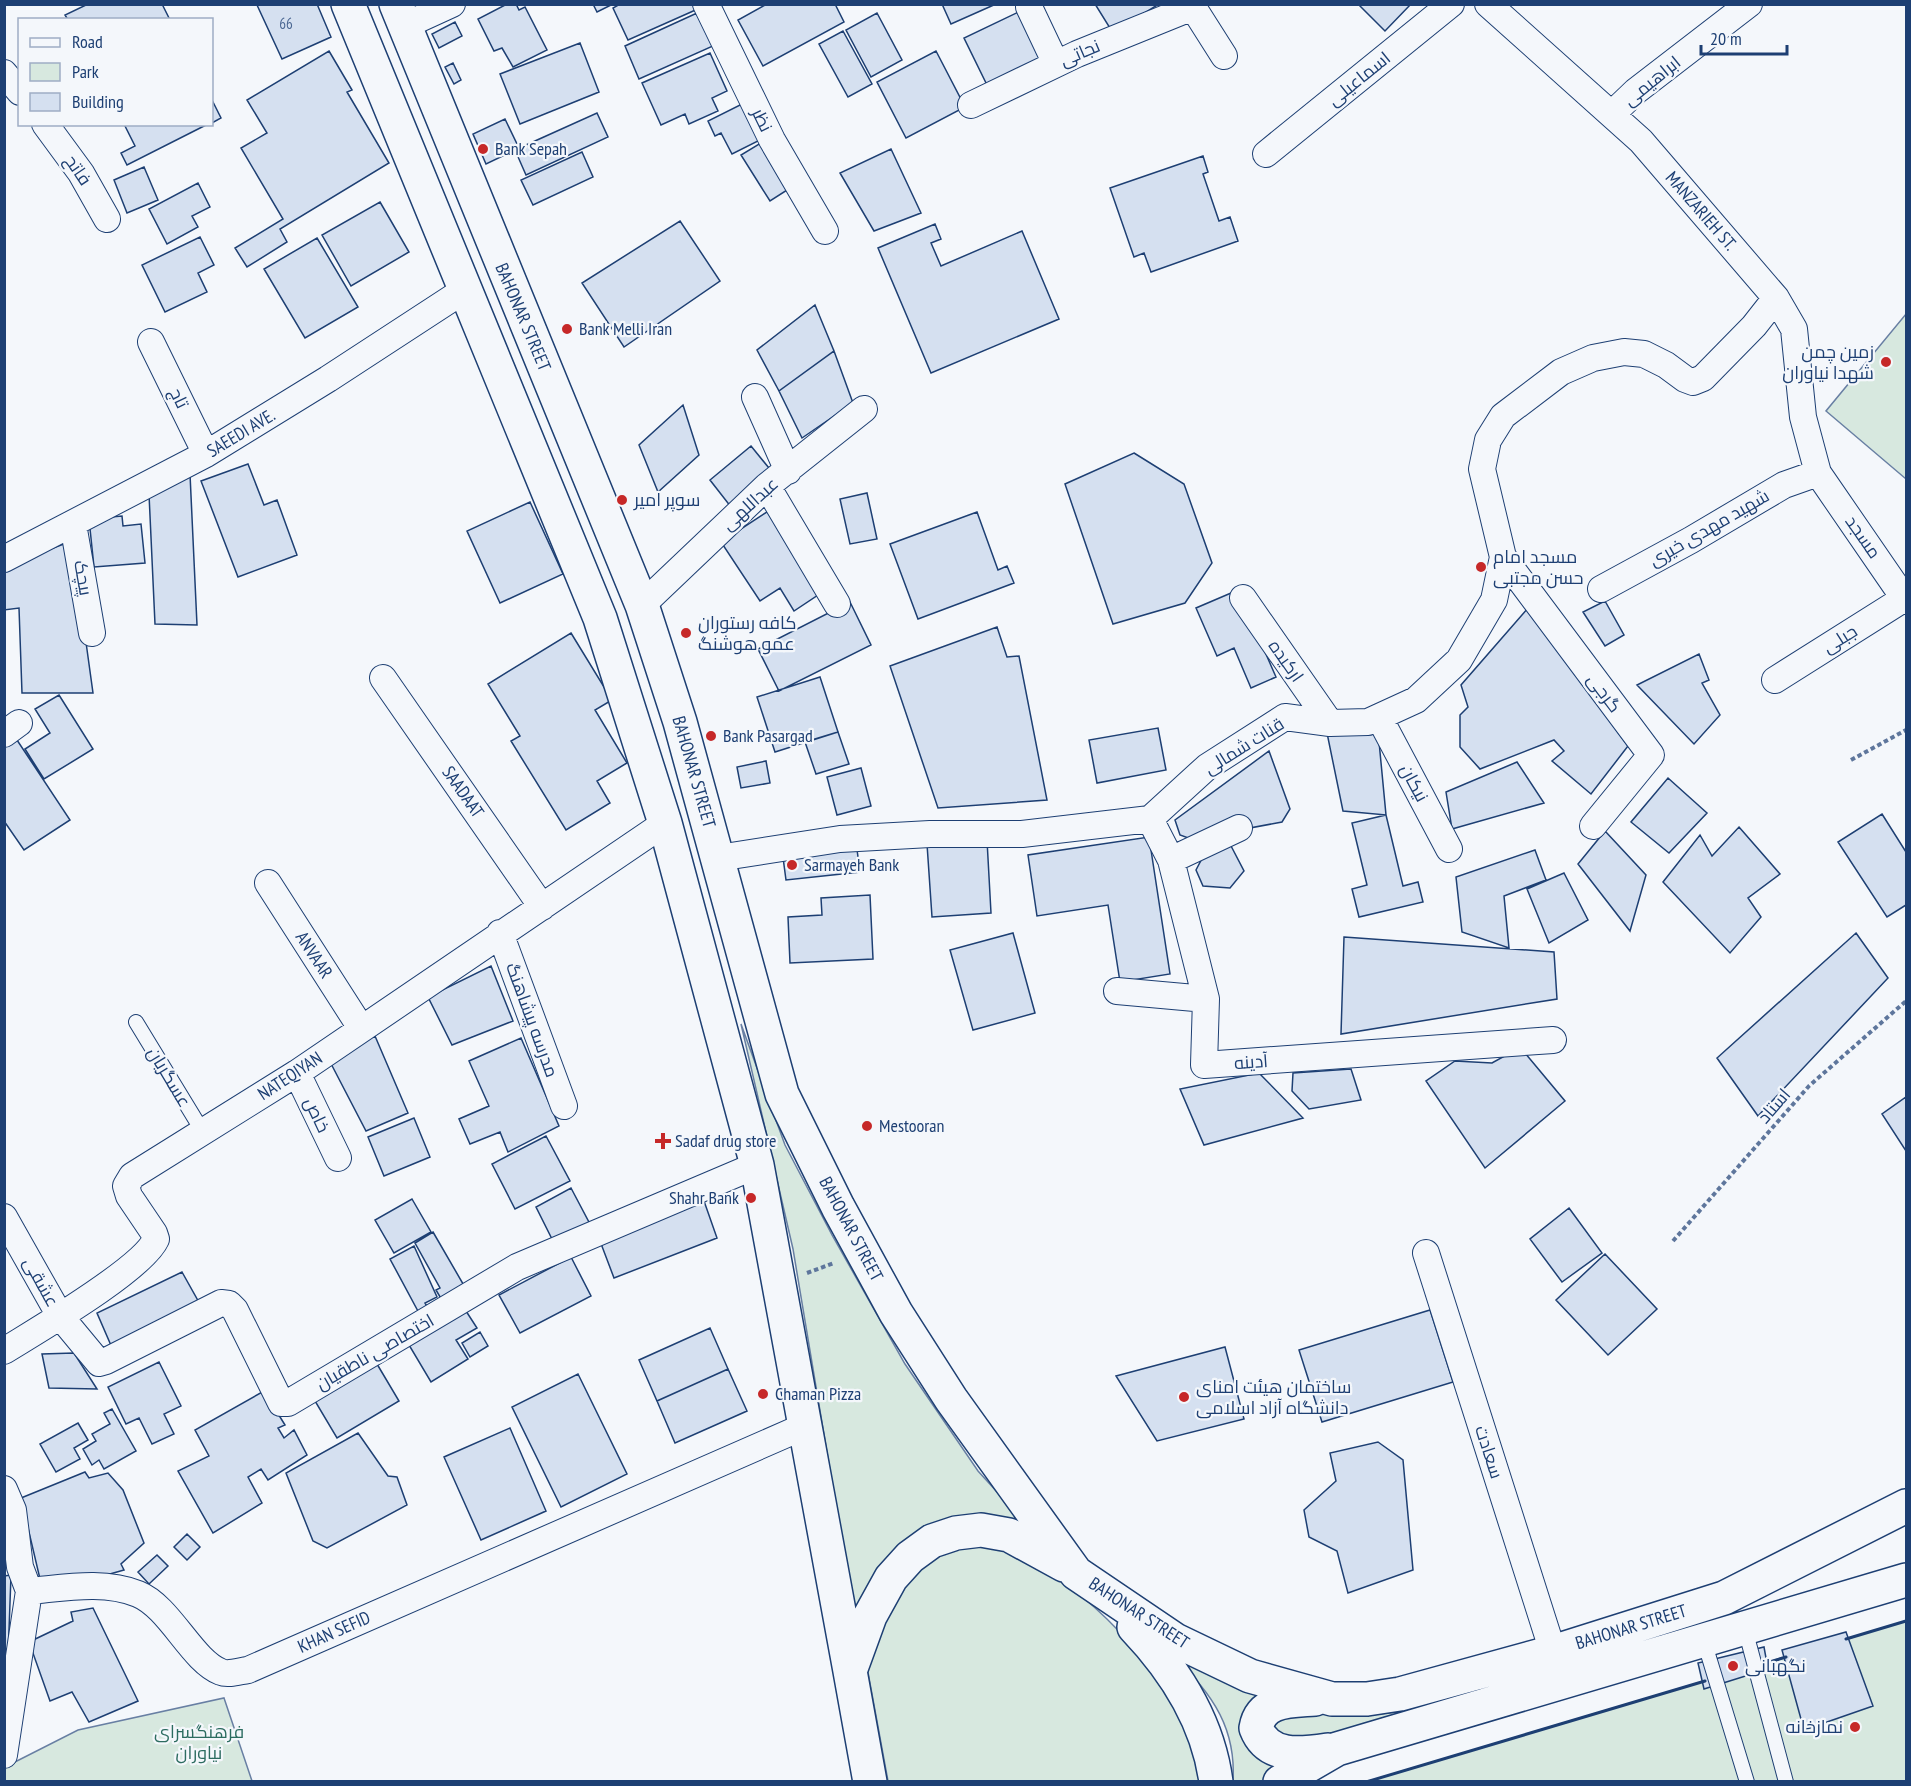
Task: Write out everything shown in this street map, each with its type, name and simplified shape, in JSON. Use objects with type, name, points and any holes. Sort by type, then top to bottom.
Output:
[{"type":"main road","points":[[348,4],[600,618],[665,823],[757,1165],[870,1782]]},
{"type":"main road","name":"BAHONAR STREET","points":[[400,15],[642,605],[680,722],[782,1094],[837,1207],[897,1313],[951,1399],[1076,1573],[1175,1641],[1250,1676],[1332,1698],[1367,1699],[1400,1694],[1553,1652],[1724,1598],[1906,1506]]},
{"type":"main road","points":[[850,1671],[870,1616],[891,1578],[910,1557],[932,1541],[956,1533],[981,1530],[1009,1535],[1076,1573],[1136,1629],[1170,1670],[1202,1725],[1216,1782]]},
{"type":"main road","name":"BAHONAR STREET","points":[[1280,1782],[1337,1749],[1906,1580]]},
{"type":"main road","points":[[1332,1698],[1277,1703],[1265,1708],[1258,1717],[1256,1728],[1268,1746],[1281,1751],[1298,1754],[1337,1749]]},
{"type":"street","points":[[400,15],[452,4]]},
{"type":"street","name":"نظر","points":[[706,4],[772,140],[825,231]]},
{"type":"street","name":"اسماعیلی","points":[[1266,154],[1452,4]]},
{"type":"street","name":"MANZARIEH ST.","points":[[1488,4],[1641,141],[1776,298],[1794,328],[1803,417],[1818,473]]},
{"type":"street","name":"ابراهیمی","points":[[1612,114],[1636,91],[1749,4]]},
{"type":"street","name":"نجاتی","points":[[971,105],[1056,63],[1192,6],[1224,56]]},
{"type":"street","points":[[1029,7],[1056,63]]},
{"type":"street","points":[[4,73],[18,90]]},
{"type":"street","name":"فاتح","points":[[46,126],[81,173],[107,219]]},
{"type":"street","name":"SAEEDI AVE.","points":[[4,559],[206,454],[328,380],[466,289]]},
{"type":"street","name":"قنات شمالى","points":[[1150,819],[1207,767],[1285,717],[1330,723],[1368,722],[1416,700],[1459,660],[1494,600],[1503,557],[1482,469],[1488,440],[1503,416],[1561,372],[1593,358],[1624,352],[1644,354],[1693,382],[1703,378],[1754,326],[1776,298]]},
{"type":"street","name":"تاج","points":[[151,342],[206,454]]},
{"type":"street","points":[[755,397],[788,471]]},
{"type":"street","name":"عبداللهی","points":[[642,605],[767,486],[864,410]]},
{"type":"street","name":"شهید مهدی خیری","points":[[1601,589],[1691,540],[1784,485],[1818,473]]},
{"type":"street","name":"مسجد","points":[[1818,473],[1906,600]]},
{"type":"street","points":[[767,486],[837,604]]},
{"type":"street","name":"پیچک","points":[[73,524],[92,633]]},
{"type":"street","name":"گرجی","points":[[1503,557],[1651,755],[1593,826]]},
{"type":"street","name":"ارکیده","points":[[1243,598],[1330,723]]},
{"type":"street","name":"جبلی","points":[[1775,680],[1906,600]]},
{"type":"street","name":"SAADAAT","points":[[384,678],[542,907]]},
{"type":"street","name":"نیکان","points":[[1379,717],[1449,849]]},
{"type":"street","points":[[718,858],[840,839],[930,834],[1022,834],[1150,819]]},
{"type":"street","name":"آدینه","points":[[1150,819],[1171,860],[1206,999],[1204,1065],[1553,1040]]},
{"type":"street","name":"NATEQIYAN","points":[[4,1351],[60,1316],[152,1249],[156,1239],[154,1233],[129,1196],[126,1186],[132,1176],[297,1073],[665,823]]},
{"type":"street","points":[[1171,860],[1239,828]]},
{"type":"street","name":"ANVAAR","points":[[268,883],[361,1028]]},
{"type":"street","name":"مدرسه پیشاهنگ","points":[[500,933],[564,1106]]},
{"type":"street","points":[[1117,991],[1206,999]]},
{"type":"street","name":"خاص","points":[[297,1073],[338,1158]]},
{"type":"street","name":"اختصاصی ناطقیان","points":[[60,1316],[99,1363],[221,1303],[229,1304],[235,1310],[276,1398],[281,1403],[288,1403],[517,1267],[757,1165]]},
{"type":"street","name":"عشقی","points":[[4,1217],[60,1316]]},
{"type":"street","name":"سعادت","points":[[1426,1253],[1553,1652]]},
{"type":"street","name":"KHAN SEFID","points":[[29,1591],[82,1587],[120,1588],[141,1595],[173,1624],[210,1667],[223,1674],[248,1670],[805,1426]]},
{"type":"street","points":[[4,1489],[14,1510],[12,1568],[29,1591],[11,1661],[4,1755]]},
{"type":"lane","name":"عسگریان","points":[[136,1022],[203,1132]]},
{"type":"lane","points":[[1745,1629],[1786,1782]]},
{"type":"lane","points":[[1704,1641],[1747,1782]]},
{"type":"path","points":[[1851,760],[1906,730]]},
{"type":"path","name":"استاد","points":[[1673,1241],[1809,1086],[1906,1001]]},
{"type":"path","points":[[779,1284],[863,1252]]},
{"type":"green space","name":"زمین چمن شهدا نیاوران","points":[[1906,314],[1906,479],[1826,411]]},
{"type":"green space","points":[[741,1024],[785,1145],[832,1235],[905,1364],[978,1471],[1029,1527],[954,1524],[856,1626],[793,1249]]},
{"type":"green space","points":[[975,1544],[1007,1550],[1039,1567],[1067,1585],[1120,1632],[1164,1687],[1181,1716],[1194,1745],[1200,1781],[888,1781],[867,1667],[893,1600],[916,1569],[943,1552]]},
{"type":"green space","points":[[1906,1621],[1906,1781],[1366,1782]]},
{"type":"green space","points":[[1159,1641],[1222,1681],[1264,1697],[1277,1757],[1275,1770],[1264,1781],[1233,1781],[1233,1758],[1222,1719],[1202,1687]]},
{"type":"green space","name":"فرهنگسرای نیاوران","points":[[224,1698],[252,1781],[5,1782],[5,1767],[78,1730]]},
{"type":"green space","points":[[1421,1710],[1314,1740],[1271,1735],[1277,1711],[1367,1715]]},
{"type":"building","points":[[88,4],[162,4],[169,18],[67,18],[65,15]]},
{"type":"building","points":[[317,4],[331,37],[282,59],[257,5]]},
{"type":"building","points":[[507,4],[516,4],[519,10],[525,7],[547,50],[513,67],[502,48],[494,51],[478,19]]},
{"type":"building","points":[[593,4],[613,4],[597,12]]},
{"type":"building","points":[[620,4],[699,4],[700,8],[628,40],[613,8]]},
{"type":"building","points":[[767,4],[835,4],[844,22],[763,66],[738,20]]},
{"type":"building","points":[[942,4],[996,4],[951,24]]},
{"type":"building","points":[[1095,4],[1159,4],[1113,33]]},
{"type":"building","points":[[1358,4],[1411,4],[1385,31]]},
{"type":"building","points":[[1027,8],[1050,57],[988,87],[964,38]]},
{"type":"building","points":[[697,13],[713,46],[639,79],[625,46]]},
{"type":"building","points":[[877,13],[902,60],[871,77],[846,30]]},
{"type":"building","points":[[455,22],[462,36],[439,48],[432,34]]},
{"type":"building","points":[[843,31],[872,84],[848,97],[819,44]]},
{"type":"building","points":[[580,43],[599,92],[520,124],[500,74]]},
{"type":"building","points":[[329,51],[352,90],[347,92],[389,163],[280,229],[287,242],[247,267],[235,248],[283,219],[241,148],[267,133],[247,100]]},
{"type":"building","points":[[936,51],[965,107],[906,138],[877,82]]},
{"type":"building","points":[[710,53],[727,91],[712,98],[718,111],[689,124],[685,114],[661,125],[642,83]]},
{"type":"building","points":[[453,63],[461,80],[454,84],[445,67]]},
{"type":"building","points":[[213,102],[221,118],[213,122]]},
{"type":"building","points":[[746,102],[764,138],[732,154],[721,133],[715,136],[708,121]]},
{"type":"building","points":[[597,113],[608,137],[526,175],[515,150]]},
{"type":"building","points":[[505,119],[517,144],[505,150],[507,154],[486,164],[473,134]]},
{"type":"building","points":[[125,126],[204,126],[127,165],[121,153],[135,146]]},
{"type":"building","points":[[766,140],[795,185],[770,201],[741,155]]},
{"type":"building","points":[[891,149],[921,213],[874,231],[840,173]]},
{"type":"building","points":[[582,152],[593,177],[533,205],[521,180]]},
{"type":"building","points":[[1203,156],[1208,172],[1203,174],[1219,221],[1230,217],[1238,241],[1151,272],[1144,253],[1134,257],[1110,188]]},
{"type":"building","points":[[144,167],[158,200],[127,213],[114,180]]},
{"type":"building","points":[[198,183],[210,207],[192,216],[198,227],[167,244],[149,209]]},
{"type":"building","points":[[380,202],[409,252],[351,286],[322,235]]},
{"type":"building","points":[[680,221],[720,281],[624,347],[582,283]]},
{"type":"building","points":[[935,224],[941,239],[931,243],[941,266],[1022,231],[1059,319],[931,373],[878,248]]},
{"type":"building","points":[[200,237],[214,265],[198,273],[207,292],[165,312],[142,265]]},
{"type":"building","points":[[317,238],[358,307],[305,338],[264,269]]},
{"type":"building","points":[[815,305],[834,351],[779,391],[757,350]]},
{"type":"building","points":[[834,351],[853,403],[802,438],[779,391]]},
{"type":"building","points":[[683,405],[699,455],[658,492],[639,445]]},
{"type":"building","points":[[751,446],[773,473],[731,507],[710,480]]},
{"type":"building","points":[[1134,453],[1184,484],[1212,563],[1185,603],[1113,624],[1065,484]]},
{"type":"building","points":[[248,464],[264,505],[277,500],[297,555],[238,577],[201,481]]},
{"type":"building","points":[[190,474],[197,625],[155,624],[149,494]]},
{"type":"building","points":[[867,493],[877,539],[850,544],[840,499]]},
{"type":"building","points":[[530,502],[563,574],[500,603],[467,531]]},
{"type":"building","points":[[770,510],[824,591],[794,611],[780,588],[760,601],[721,542]]},
{"type":"building","points":[[977,512],[998,570],[1007,566],[1014,583],[918,619],[890,544]]},
{"type":"building","points":[[122,516],[123,526],[141,524],[145,563],[94,567],[89,519]]},
{"type":"building","points":[[72,541],[93,693],[22,693],[19,608],[4,610],[4,566]]},
{"type":"building","points":[[1238,590],[1276,677],[1251,688],[1234,648],[1217,656],[1196,608]]},
{"type":"building","points":[[1605,601],[1624,635],[1605,646],[1583,612]]},
{"type":"building","points":[[850,602],[871,645],[779,691],[758,649]]},
{"type":"building","points":[[1528,608],[1628,746],[1591,794],[1552,761],[1564,751],[1554,740],[1480,769],[1460,747],[1460,715],[1468,707],[1461,685]]},
{"type":"building","points":[[997,627],[1007,657],[1019,656],[1047,800],[938,808],[890,666]]},
{"type":"building","points":[[571,633],[612,700],[595,710],[627,763],[597,781],[610,803],[566,830],[511,741],[520,736],[488,684]]},
{"type":"building","points":[[1699,654],[1709,680],[1702,683],[1720,715],[1694,744],[1637,685]]},
{"type":"building","points":[[820,677],[838,732],[775,752],[757,697]]},
{"type":"building","points":[[59,695],[93,749],[44,779],[25,749],[50,733],[35,709]]},
{"type":"building","points":[[1158,728],[1166,770],[1097,783],[1089,740]]},
{"type":"building","points":[[1378,731],[1386,815],[1343,811],[1327,733]]},
{"type":"building","points":[[838,732],[849,764],[816,774],[805,742]]},
{"type":"building","points":[[13,734],[70,820],[24,850],[4,821],[4,739]]},
{"type":"building","points":[[1269,751],[1290,809],[1282,822],[1191,839],[1180,835],[1175,820]]},
{"type":"building","points":[[766,761],[770,783],[741,788],[737,767]]},
{"type":"building","points":[[1517,762],[1544,803],[1452,829],[1446,792]]},
{"type":"building","points":[[861,768],[871,806],[837,815],[827,777]]},
{"type":"building","points":[[1668,778],[1707,813],[1669,853],[1631,822]]},
{"type":"building","points":[[1882,814],[1906,852],[1906,905],[1887,917],[1838,842]]},
{"type":"building","points":[[1386,815],[1403,886],[1418,882],[1423,902],[1359,917],[1352,889],[1367,885],[1352,823]]},
{"type":"building","points":[[1739,827],[1780,874],[1748,898],[1761,917],[1730,953],[1663,882],[1700,835],[1712,856]]},
{"type":"building","points":[[1605,831],[1646,875],[1630,931],[1578,864]]},
{"type":"building","points":[[1149,837],[1170,974],[1120,982],[1108,905],[1037,916],[1028,855]]},
{"type":"building","points":[[987,840],[991,913],[932,917],[927,844]]},
{"type":"building","points":[[856,842],[860,872],[786,880],[782,850]]},
{"type":"building","points":[[1230,844],[1244,871],[1230,888],[1203,886],[1196,870],[1206,851]]},
{"type":"building","points":[[1535,850],[1546,880],[1504,896],[1509,948],[1462,932],[1456,877]]},
{"type":"building","points":[[1564,873],[1588,920],[1549,943],[1527,889]]},
{"type":"building","points":[[870,895],[873,959],[790,963],[788,917],[822,915],[821,898]]},
{"type":"building","points":[[1013,933],[1035,1013],[973,1030],[950,950]]},
{"type":"building","points":[[1856,933],[1888,978],[1758,1116],[1717,1058]]},
{"type":"building","points":[[1344,937],[1554,952],[1557,999],[1341,1034]]},
{"type":"building","points":[[491,966],[513,1021],[452,1045],[428,997]]},
{"type":"building","points":[[375,1036],[408,1113],[366,1131],[327,1056]]},
{"type":"building","points":[[521,1038],[559,1126],[508,1152],[500,1132],[470,1144],[459,1119],[489,1106],[469,1061]]},
{"type":"building","points":[[1510,1053],[1525,1053],[1565,1101],[1485,1168],[1426,1081],[1455,1061],[1492,1063]]},
{"type":"building","points":[[1351,1069],[1361,1100],[1309,1109],[1292,1091],[1293,1073]]},
{"type":"building","points":[[1259,1073],[1303,1118],[1204,1145],[1180,1089]]},
{"type":"building","points":[[1906,1097],[1906,1151],[1882,1114]]},
{"type":"building","points":[[414,1118],[430,1157],[384,1176],[368,1137]]},
{"type":"building","points":[[546,1136],[570,1181],[515,1209],[492,1164]]},
{"type":"building","points":[[571,1188],[591,1226],[555,1245],[536,1207]]},
{"type":"building","points":[[412,1199],[431,1232],[394,1253],[375,1220]]},
{"type":"building","points":[[704,1201],[717,1238],[614,1278],[600,1241]]},
{"type":"building","points":[[1569,1208],[1602,1253],[1562,1282],[1530,1239]]},
{"type":"building","points":[[433,1232],[466,1289],[443,1302],[436,1290],[440,1288],[415,1243]]},
{"type":"building","points":[[414,1246],[437,1297],[425,1303],[428,1308],[419,1313],[390,1259]]},
{"type":"building","points":[[1605,1254],[1657,1309],[1608,1355],[1556,1300]]},
{"type":"building","points":[[571,1257],[591,1296],[520,1333],[499,1295]]},
{"type":"building","points":[[182,1272],[201,1306],[113,1350],[97,1313]]},
{"type":"building","points":[[1430,1310],[1453,1382],[1322,1422],[1299,1350]]},
{"type":"building","points":[[466,1311],[477,1328],[456,1340],[468,1359],[431,1382],[409,1345]]},
{"type":"building","points":[[710,1328],[728,1369],[657,1401],[639,1360]]},
{"type":"building","points":[[480,1332],[488,1346],[470,1357],[462,1343]]},
{"type":"building","name":"ساختمان هیئت امنای دانشگاه آزاد اسلامی","points":[[1225,1347],[1244,1419],[1157,1441],[1116,1376]]},
{"type":"building","points":[[74,1353],[97,1389],[49,1388],[42,1354]]},
{"type":"building","points":[[159,1362],[181,1406],[164,1414],[174,1434],[152,1444],[139,1418],[126,1424],[108,1387]]},
{"type":"building","points":[[377,1364],[399,1401],[337,1438],[315,1401]]},
{"type":"building","points":[[728,1369],[747,1411],[675,1443],[657,1401]]},
{"type":"building","points":[[578,1374],[627,1474],[561,1507],[512,1407]]},
{"type":"building","points":[[264,1391],[285,1425],[278,1428],[284,1438],[294,1430],[307,1455],[268,1480],[261,1469],[248,1477],[262,1503],[213,1533],[178,1471],[209,1456],[195,1430]]},
{"type":"building","points":[[112,1409],[136,1451],[104,1469],[99,1460],[92,1465],[83,1449],[96,1441],[92,1434],[110,1424],[104,1413]]},
{"type":"building","points":[[78,1423],[88,1440],[74,1448],[80,1459],[56,1472],[40,1444]]},
{"type":"building","points":[[510,1428],[546,1511],[481,1540],[444,1457]]},
{"type":"building","points":[[358,1433],[388,1476],[397,1477],[407,1505],[327,1548],[313,1541],[286,1473]]},
{"type":"building","points":[[1378,1442],[1403,1460],[1413,1570],[1348,1593],[1337,1551],[1309,1537],[1304,1510],[1336,1481],[1330,1453]]},
{"type":"building","points":[[85,1472],[89,1478],[108,1473],[123,1490],[144,1543],[121,1564],[124,1570],[78,1583],[40,1579],[21,1498]]},
{"type":"building","points":[[187,1534],[200,1547],[187,1560],[174,1547]]},
{"type":"building","points":[[157,1555],[168,1566],[149,1584],[138,1572]]},
{"type":"building","points":[[11,1575],[8,1658],[4,1658],[4,1576]]},
{"type":"building","points":[[93,1608],[138,1701],[89,1722],[72,1692],[50,1701],[29,1642],[73,1621],[71,1612]]},
{"type":"building","points":[[1846,1632],[1873,1706],[1804,1730],[1782,1650]]},
{"type":"building","name":"نگهبانی","points":[[1764,1647],[1768,1669],[1704,1689],[1698,1663]]},
{"type":"wall","points":[[1846,1639],[1906,1621]]},
{"type":"wall","points":[[1763,1664],[1786,1657]]},
{"type":"wall","points":[[1366,1782],[1705,1681]]},
{"type":"place","name":"Bank Sepah","points":[[483,149]]},
{"type":"place","name":"Bank Melli Iran","points":[[567,329]]},
{"type":"place","name":"زمین چمن شهدا نیاوران","points":[[1886,362]]},
{"type":"place","name":"سوپر امیر","points":[[622,500]]},
{"type":"place","name":"مسجد امام حسن مجتبی","points":[[1481,567]]},
{"type":"place","name":"کافه رستوران عمو هوشنگ","points":[[686,633]]},
{"type":"place","name":"Bank Pasargad","points":[[711,736]]},
{"type":"place","name":"Sarmayeh Bank","points":[[792,865]]},
{"type":"place","name":"Mestooran","points":[[867,1126]]},
{"type":"place","name":"Sadaf drug store","points":[[663,1141]]},
{"type":"place","name":"Shahr Bank","points":[[751,1198]]},
{"type":"place","name":"Chaman Pizza","points":[[763,1394]]},
{"type":"place","name":"ساختمان هیئت امنای دانشگاه آزاد اسلامی","points":[[1184,1397]]},
{"type":"place","name":"نگهبانی","points":[[1733,1666]]},
{"type":"place","name":"نمازخانه","points":[[1855,1727]]}]
